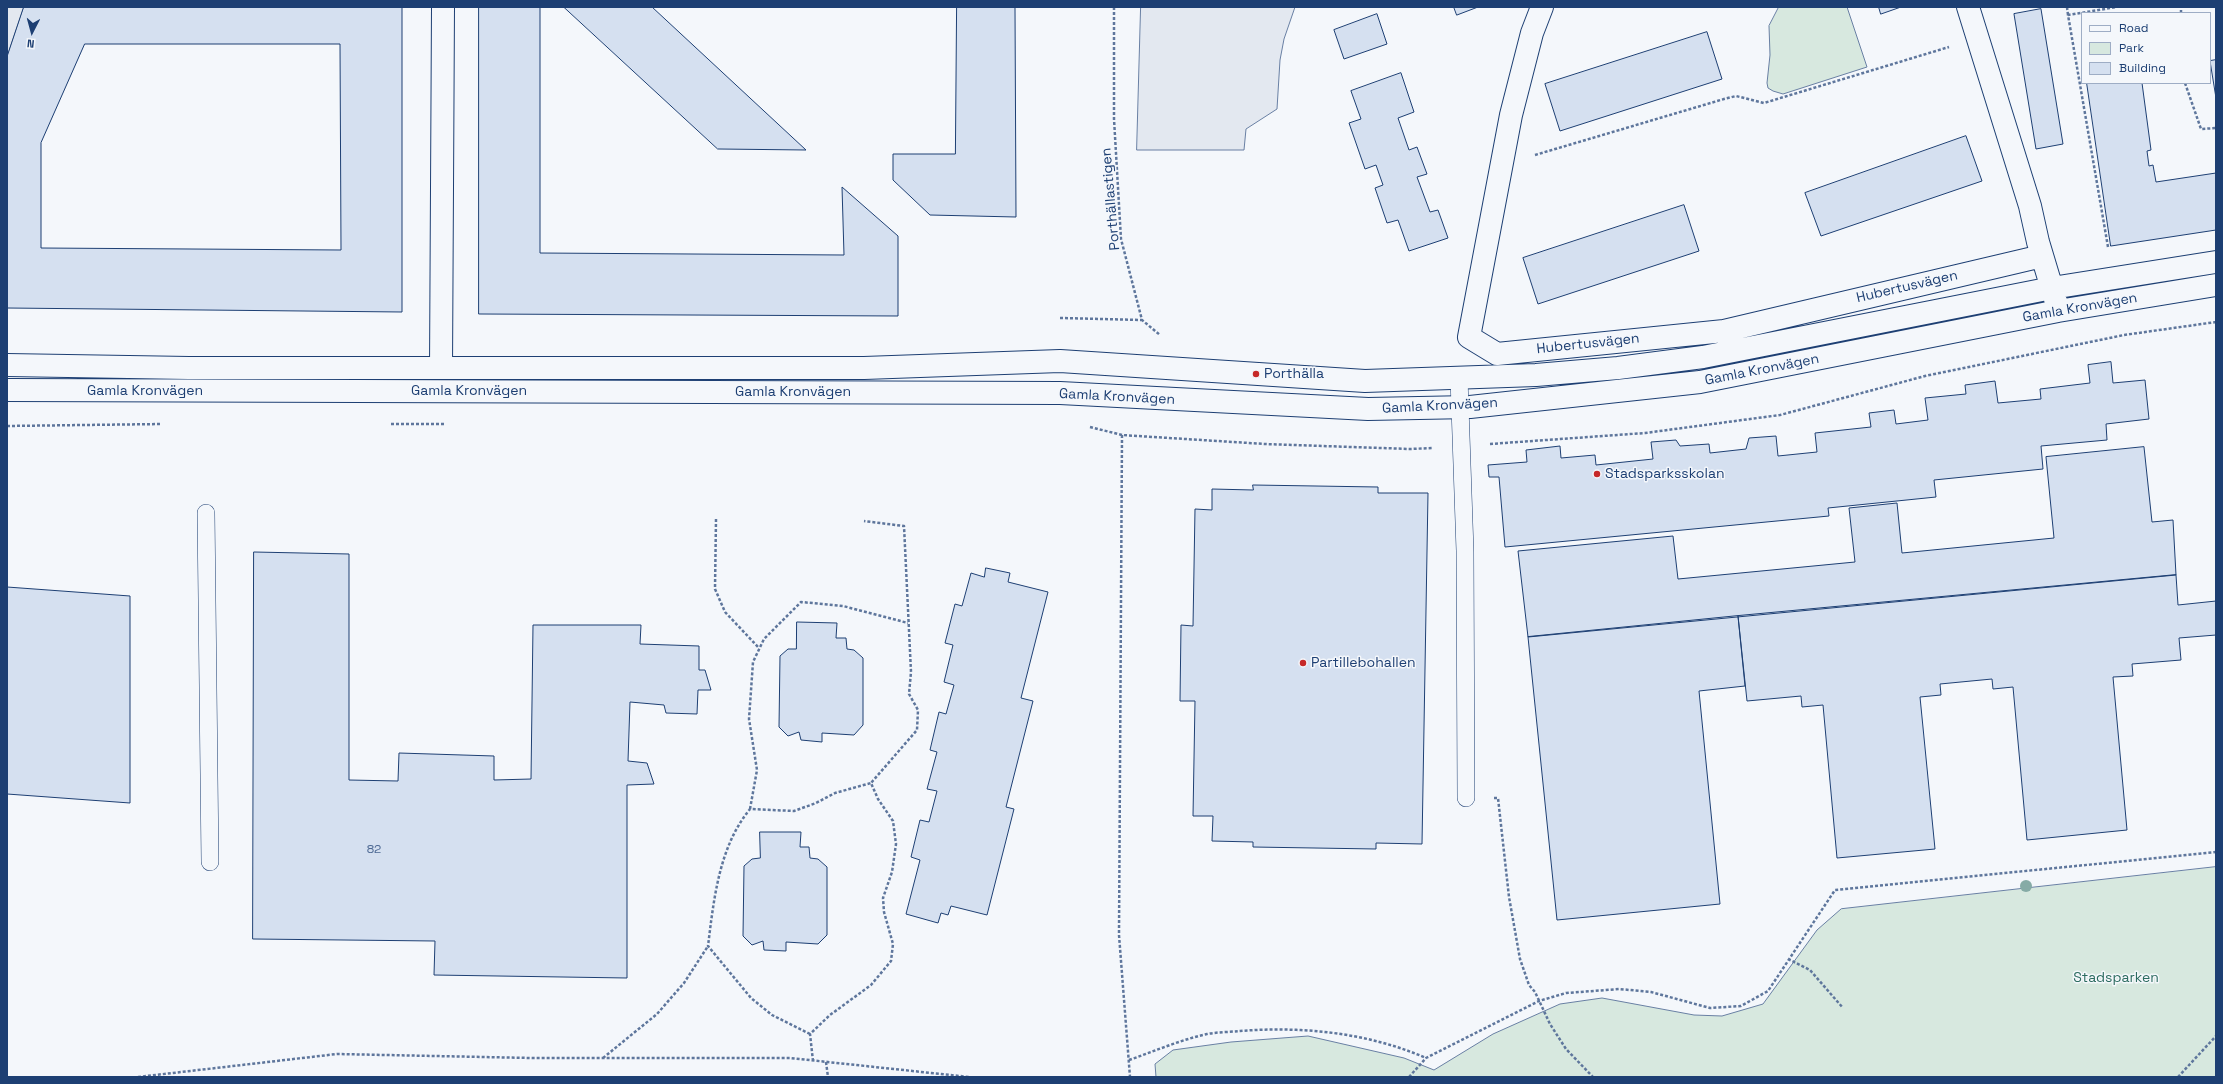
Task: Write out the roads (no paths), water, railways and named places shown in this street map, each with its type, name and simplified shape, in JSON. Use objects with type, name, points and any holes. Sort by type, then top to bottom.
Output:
[{"type":"street","points":[[441,368],[443,7]]},
{"type":"street","name":"Hubertusvägen","points":[[1542,7],[1532,33],[1513,108],[1469,337],[1497,354],[1724,331],[2042,256]]},
{"type":"street","points":[[1968,7],[2030,206],[2042,256],[2058,311]]},
{"type":"street","name":"Gamla Kronvägen","points":[[7,365],[441,368],[864,368],[1060,360],[1365,381],[1536,375],[1618,368],[1703,357],[2052,288],[2216,262]]},
{"type":"street","name":"Gamla Kronvägen","points":[[7,390],[1045,393],[1368,409],[1460,407],[1700,382],[2058,311],[2216,285]]},
{"type":"lane","points":[[1460,378],[1465,551],[1466,798]]},
{"type":"lane","points":[[206,513],[210,862]]},
{"type":"place","name":"Porthälla","points":[[1256,374]]},
{"type":"place","name":"Stadsparksskolan","points":[[1597,474]]},
{"type":"place","name":"Partillebohallen","points":[[1303,663]]},
{"type":"park label","name":"Stadsparken","points":[[2116,978]]}]
